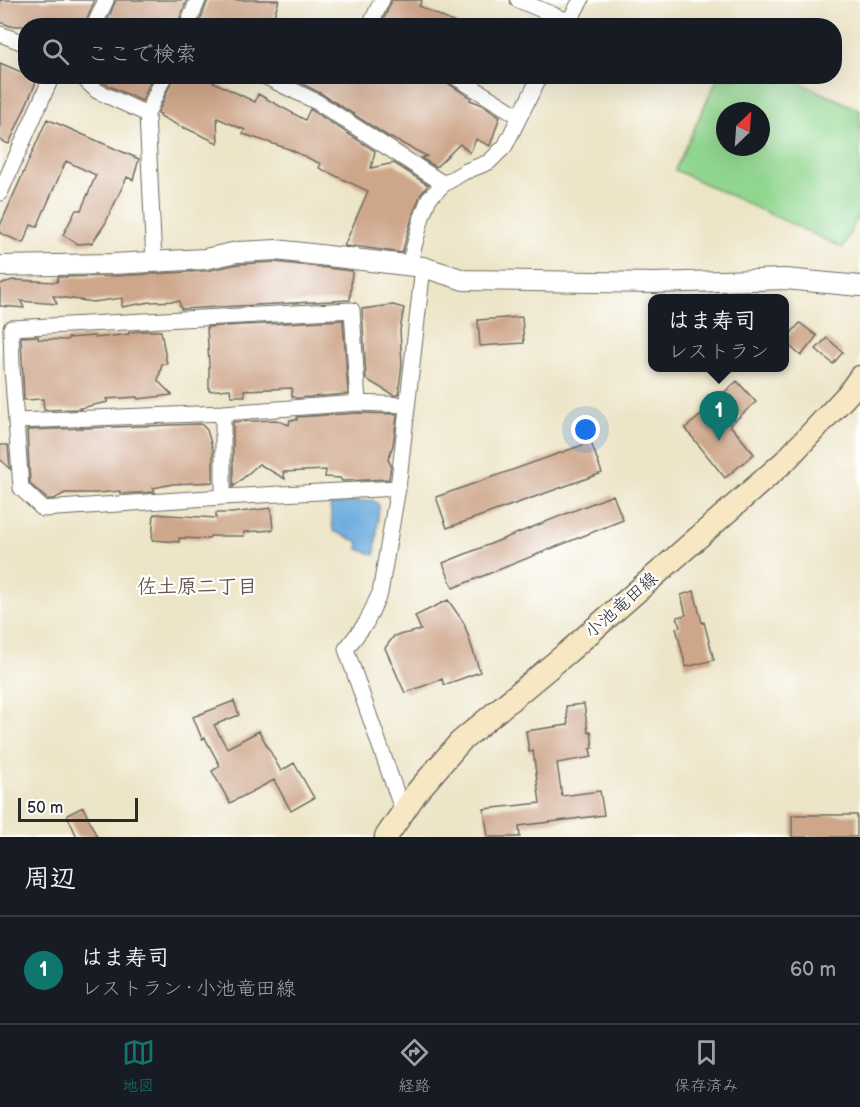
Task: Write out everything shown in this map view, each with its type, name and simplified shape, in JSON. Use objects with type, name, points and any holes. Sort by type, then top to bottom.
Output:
[{"type":"main road","name":"小池竜田線","points":[[386,837],[416,793],[460,742],[785,461],[848,394],[860,377]]},
{"type":"street","points":[[98,18],[106,0]]},
{"type":"street","points":[[190,18],[198,0]]},
{"type":"street","points":[[373,18],[382,0]]},
{"type":"street","points":[[518,0],[556,18]]},
{"type":"street","points":[[570,18],[581,0]]},
{"type":"street","points":[[0,34],[18,41]]},
{"type":"street","points":[[0,193],[48,84]]},
{"type":"street","points":[[90,84],[97,91],[147,114]]},
{"type":"street","points":[[154,262],[147,114],[160,84]]},
{"type":"street","points":[[280,84],[317,102],[444,184]]},
{"type":"street","points":[[467,84],[519,116]]},
{"type":"street","points":[[403,812],[346,650],[366,623],[380,593],[398,488],[422,217],[429,198],[444,184],[464,172],[489,162],[505,146],[536,84]]},
{"type":"street","points":[[0,266],[154,262],[205,259],[237,252],[276,250],[416,266],[464,280],[655,283],[785,279],[860,286]]},
{"type":"street","points":[[358,403],[352,310],[11,328],[6,368],[16,421],[21,488],[43,509],[398,488]]},
{"type":"street","points":[[16,421],[223,413],[358,403],[407,405]]},
{"type":"street","points":[[223,413],[223,497]]},
{"type":"green space","points":[[715,84],[802,84],[860,110],[860,211],[843,248],[675,170]]},
{"type":"water","points":[[373,500],[379,505],[375,555],[358,549],[359,542],[333,531],[330,505]]},
{"type":"building","points":[[0,0],[95,0],[87,18],[18,18],[18,26],[0,22]]},
{"type":"building","points":[[116,0],[187,0],[180,18],[108,18]]},
{"type":"building","points":[[208,0],[279,0],[273,18],[201,18]]},
{"type":"building","points":[[392,0],[422,0],[419,6],[444,18],[384,18]]},
{"type":"building","points":[[0,63],[18,71],[18,84],[35,84],[9,144],[0,140]]},
{"type":"building","points":[[105,84],[149,84],[142,101]]},
{"type":"building","points":[[171,84],[217,84],[255,102],[258,94],[305,120],[310,109],[375,151],[371,168],[394,163],[428,185],[420,195],[402,253],[344,246],[368,191],[319,168],[321,164],[289,149],[243,134],[245,130],[217,118],[218,143],[183,128],[158,113]]},
{"type":"building","points":[[303,84],[449,84],[471,98],[470,100],[500,116],[490,146],[476,139],[470,153],[460,144],[436,167],[421,158],[427,156],[389,137]]},
{"type":"building","points":[[47,119],[139,159],[133,180],[127,177],[105,224],[92,243],[78,244],[63,235],[76,210],[81,210],[96,175],[66,161],[37,227],[31,225],[23,243],[0,233],[0,226]]},
{"type":"building","points":[[276,262],[352,271],[350,300],[181,309],[179,301],[150,302],[122,307],[122,298],[93,302],[53,296],[57,304],[21,301],[24,308],[0,306],[0,284],[13,280],[57,282],[58,277],[206,271],[239,264]]},
{"type":"building","points":[[393,305],[404,308],[400,330],[402,364],[398,395],[393,395],[366,379],[362,309]]},
{"type":"building","points":[[522,317],[524,343],[480,346],[478,320]]},
{"type":"building","points":[[343,320],[348,394],[297,398],[292,397],[292,388],[244,390],[245,396],[231,396],[230,389],[209,391],[207,327]]},
{"type":"building","points":[[800,323],[817,336],[801,356],[789,346],[789,335]]},
{"type":"building","points":[[161,331],[167,364],[162,364],[158,381],[172,395],[138,399],[137,397],[106,399],[108,402],[80,408],[82,409],[44,410],[43,399],[24,400],[21,337],[38,336],[38,339],[67,340],[68,338],[94,336],[95,338]]},
{"type":"building","points":[[827,338],[843,352],[833,364],[816,349]]},
{"type":"building","points":[[737,381],[756,402],[730,425],[754,454],[725,478],[685,428],[720,400],[718,398]]},
{"type":"building","points":[[358,413],[397,414],[393,445],[388,460],[391,465],[389,479],[342,481],[340,478],[325,477],[326,470],[283,472],[285,479],[259,464],[233,487],[233,422],[276,420],[289,425],[290,420],[297,420],[297,417]]},
{"type":"building","points":[[201,424],[207,430],[213,450],[213,482],[173,484],[153,488],[155,492],[65,493],[54,499],[47,499],[30,484],[27,430]]},
{"type":"building","points":[[591,442],[602,473],[447,528],[436,497]]},
{"type":"building","points":[[0,445],[8,445],[10,469],[0,459]]},
{"type":"building","points":[[613,495],[623,520],[453,588],[443,563]]},
{"type":"building","points":[[271,508],[273,530],[244,532],[244,536],[210,536],[209,539],[179,538],[179,542],[152,540],[154,514],[216,518],[216,513]]},
{"type":"building","points":[[694,591],[714,660],[686,667],[676,628],[680,627],[677,617],[686,615],[681,595]]},
{"type":"building","points":[[448,600],[464,623],[480,672],[444,685],[442,679],[405,693],[385,648],[394,636],[421,630],[415,616]]},
{"type":"building","points":[[234,701],[239,715],[214,725],[227,748],[259,731],[281,771],[294,763],[314,798],[291,811],[274,780],[230,803],[212,771],[220,766],[205,738],[202,739],[193,717]]},
{"type":"building","points":[[584,704],[588,732],[591,731],[592,757],[557,763],[562,796],[600,791],[604,815],[519,826],[520,837],[488,837],[484,809],[540,803],[533,751],[529,752],[526,731],[568,725],[566,706]]},
{"type":"building","points":[[83,807],[97,837],[77,837],[67,815]]},
{"type":"building","points":[[792,815],[857,815],[857,837],[792,837]]},
{"type":"place","name":"はま寿司","points":[[719,441]]},
{"type":"district","name":"佐土原二丁目","points":[[197,586]]}]
